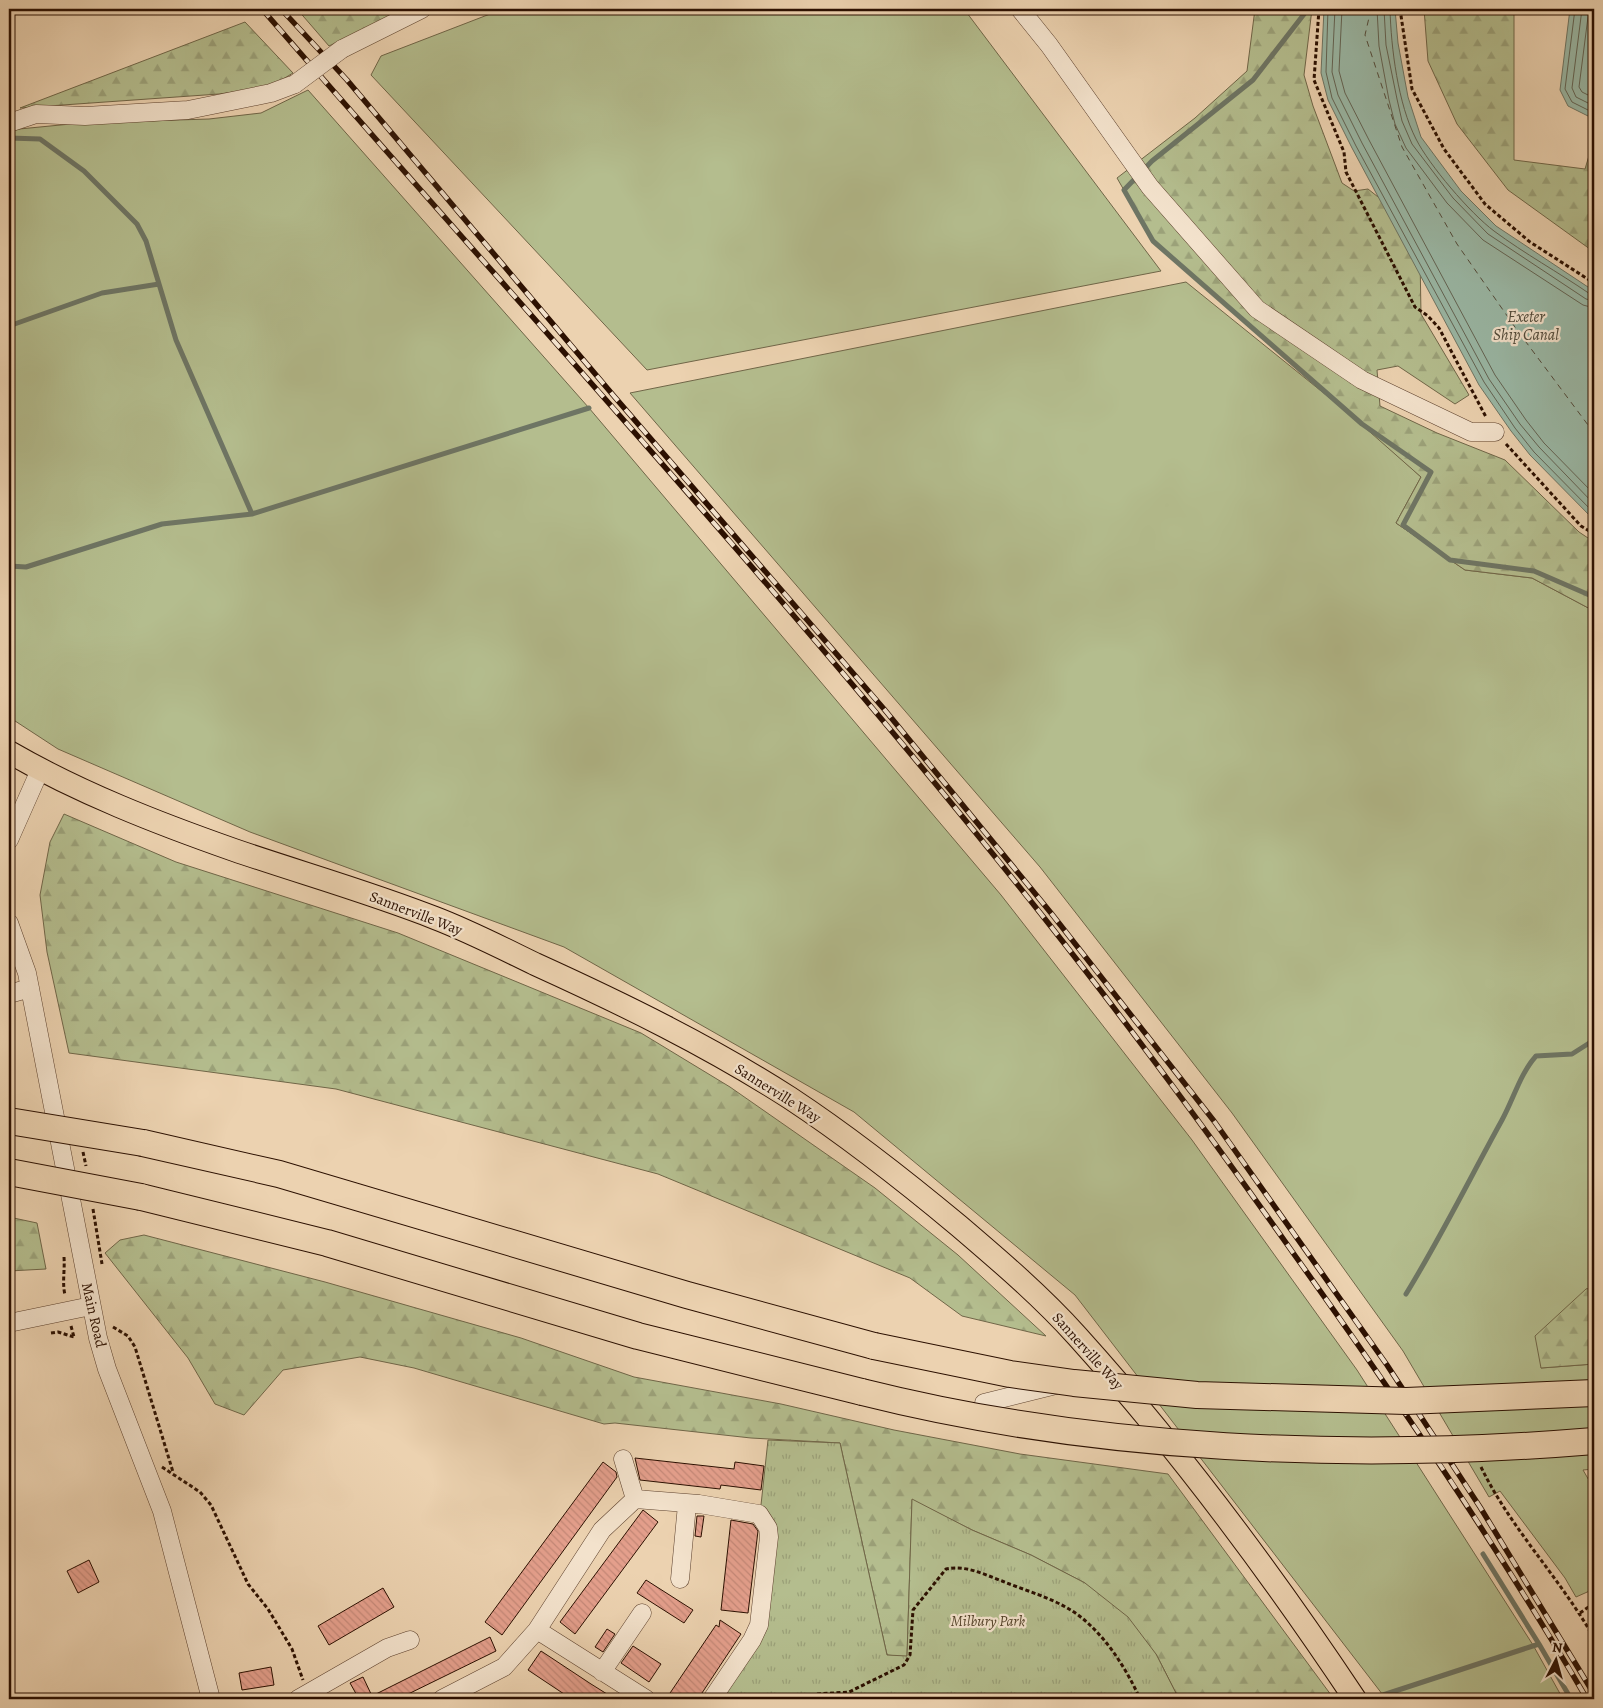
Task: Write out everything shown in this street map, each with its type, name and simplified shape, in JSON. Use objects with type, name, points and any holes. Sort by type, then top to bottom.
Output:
[{"type":"highway","points":[[9,1121],[143,1144],[279,1174],[687,1295],[874,1346],[1010,1374],[1074,1383],[1197,1395],[1406,1402],[1594,1393]]},
{"type":"highway","points":[[9,1172],[141,1197],[327,1243],[638,1336],[905,1403],[1012,1423],[1108,1436],[1206,1443],[1369,1450],[1457,1448],[1594,1441]]},
{"type":"main road","name":"Sannerville Way","points":[[9,752],[40,770],[150,819],[231,849],[436,918],[618,1001],[699,1044],[789,1097],[845,1136],[909,1185],[1031,1289],[1076,1335],[1216,1503],[1318,1644],[1355,1699]]},
{"type":"street","points":[[9,123],[36,114],[85,116],[188,110],[271,93],[295,84],[342,49],[422,9]]},
{"type":"street","points":[[1020,9],[1049,45],[1150,187],[1257,309],[1362,380],[1471,432],[1495,432]]},
{"type":"street","points":[[9,840],[40,770]]},
{"type":"street","name":"Main Road","points":[[9,923],[30,988],[56,1112],[90,1306],[107,1369],[164,1519],[211,1699]]},
{"type":"street","points":[[9,994],[30,988]]},
{"type":"street","points":[[9,1323],[90,1306]]},
{"type":"street","points":[[984,1403],[1108,1372]]},
{"type":"street","points":[[623,1459],[635,1499]]},
{"type":"street","points":[[448,1698],[504,1667],[538,1630],[602,1530],[635,1499],[687,1505],[699,1504],[759,1514],[768,1528],[765,1583],[759,1625],[752,1640],[712,1699]]},
{"type":"street","points":[[680,1579],[687,1505]]},
{"type":"street","points":[[602,1672],[642,1613]]},
{"type":"street","points":[[538,1630],[646,1699]]},
{"type":"street","points":[[305,1698],[387,1648],[410,1640]]},
{"type":"path","points":[[1319,9],[1314,80],[1344,152],[1346,172],[1415,307],[1428,316],[1439,328],[1495,432],[1581,526],[1594,534]]},
{"type":"path","points":[[1400,9],[1412,88],[1444,149],[1485,204],[1530,242],[1594,283]]},
{"type":"path","points":[[113,1328],[128,1336],[135,1347],[173,1472]]},
{"type":"path","points":[[143,1462],[157,1464],[173,1472],[200,1492],[211,1505],[248,1584],[268,1609],[292,1649],[305,1698]]},
{"type":"path","points":[[1478,1462],[1505,1512],[1580,1613],[1594,1638]]},
{"type":"path","points":[[805,1699],[817,1694],[849,1692],[904,1665],[910,1655],[914,1610],[946,1569],[959,1567],[1025,1590],[1070,1610],[1096,1632],[1120,1663],[1140,1699]]},
{"type":"path","points":[[1580,1613],[1594,1603]]},
{"type":"green space","points":[[297,9],[405,9],[329,46]]},
{"type":"green space","points":[[503,9],[964,9],[1161,271],[647,370],[371,75],[381,56]]},
{"type":"green space","points":[[1255,9],[1312,9],[1304,75],[1313,106],[1342,183],[1354,191],[1368,189],[1397,212],[1420,257],[1421,314],[1469,395],[1455,404],[1398,366],[1377,370],[1380,406],[1437,433],[1505,460],[1579,532],[1594,542],[1594,611],[1532,578],[1465,570],[1396,523],[1421,477],[1153,241],[1117,178],[1195,118],[1247,71]]},
{"type":"green space","points":[[1424,9],[1514,9],[1514,160],[1585,169],[1594,139],[1594,252],[1508,190],[1457,124],[1428,61]]},
{"type":"green space","points":[[245,22],[293,73],[270,87],[219,94],[20,108]]},
{"type":"green space","points":[[308,90],[589,408],[1001,895],[1192,1140],[1357,1370],[1533,1645],[1563,1699],[1386,1699],[1075,1295],[854,1112],[564,947],[250,832],[58,749],[9,717],[9,130],[81,123],[209,119],[261,113]]},
{"type":"green space","points":[[1186,282],[1362,424],[1421,477],[1396,523],[1465,570],[1532,578],[1594,611],[1594,1288],[1586,1289],[1541,1368],[1594,1364],[1594,1469],[1583,1470],[1594,1489],[1594,1589],[1576,1597],[1565,1578],[1500,1491],[1489,1497],[1403,1351],[1232,1113],[1040,867],[630,393]]},
{"type":"green space","points":[[64,814],[176,862],[398,933],[641,1033],[730,1087],[875,1188],[958,1255],[1046,1336],[962,1316],[910,1278],[658,1174],[336,1089],[69,1053],[47,952],[40,895],[50,842]]},
{"type":"green space","points":[[9,1217],[37,1223],[46,1269],[9,1271]]},
{"type":"green space","points":[[144,1235],[325,1282],[521,1338],[634,1377],[781,1404],[894,1430],[1020,1454],[1168,1474],[1334,1699],[1179,1699],[1156,1654],[1085,1583],[1031,1555],[972,1530],[912,1500],[907,1657],[887,1655],[840,1443],[751,1438],[615,1423],[604,1424],[414,1368],[360,1357],[283,1370],[244,1415],[215,1404],[188,1358],[105,1253],[120,1240]]},
{"type":"green space","points":[[1594,1288],[1594,1364],[1541,1368],[1535,1336],[1586,1289]]},
{"type":"green space","name":"Milbury Park","points":[[768,1440],[840,1443],[887,1655],[907,1656],[912,1499],[972,1530],[1031,1555],[1085,1583],[1128,1617],[1156,1654],[1179,1699],[722,1699],[765,1632],[777,1529],[761,1505]]},
{"type":"water","name":"Exeter Ship Canal","points":[[1324,9],[1395,9],[1398,43],[1408,97],[1421,137],[1461,191],[1496,226],[1594,291],[1594,520],[1530,455],[1479,385],[1352,148],[1328,100],[1321,73]]},
{"type":"water","points":[[1570,9],[1594,9],[1594,119],[1568,106],[1560,90]]},
{"type":"building","points":[[635,1458],[734,1469],[735,1462],[764,1466],[761,1490],[721,1485],[720,1489],[640,1480]]},
{"type":"building","points":[[603,1462],[616,1472],[617,1477],[502,1635],[485,1622]]},
{"type":"building","points":[[643,1510],[658,1522],[575,1634],[560,1622]]},
{"type":"building","points":[[697,1516],[704,1516],[701,1537],[695,1536]]},
{"type":"building","points":[[731,1520],[753,1524],[758,1531],[748,1613],[721,1610]]},
{"type":"building","points":[[89,1560],[99,1582],[78,1593],[67,1571]]},
{"type":"building","points":[[646,1580],[693,1610],[684,1623],[637,1593]]},
{"type":"building","points":[[383,1588],[394,1607],[329,1645],[318,1626]]},
{"type":"building","points":[[720,1620],[741,1634],[698,1699],[666,1699],[716,1625],[719,1627]]},
{"type":"building","points":[[607,1629],[615,1634],[603,1652],[595,1647]]},
{"type":"building","points":[[490,1637],[496,1651],[398,1699],[359,1699],[350,1683],[363,1677],[372,1696]]},
{"type":"building","points":[[633,1646],[661,1664],[649,1682],[621,1663]]},
{"type":"building","points":[[541,1651],[615,1699],[561,1699],[564,1694],[528,1670]]},
{"type":"building","points":[[271,1667],[274,1685],[242,1690],[239,1673]]},
{"type":"waterway","points":[[1308,9],[1253,80],[1152,161],[1124,190],[1153,241],[1362,424],[1431,472],[1403,525],[1450,560],[1534,571],[1594,597]]},
{"type":"waterway","points":[[9,138],[40,139],[84,171],[137,224],[146,241],[176,340],[252,514]]},
{"type":"waterway","points":[[9,326],[102,293],[159,284]]},
{"type":"waterway","points":[[9,566],[26,567],[162,524],[252,514],[589,408]]},
{"type":"waterway","points":[[1406,1294],[1502,1120],[1530,1063],[1536,1056],[1572,1054],[1594,1040]]},
{"type":"waterway","points":[[1483,1554],[1571,1699]]},
{"type":"waterway","points":[[1383,1695],[1539,1644]]},
{"type":"ferry route","points":[[1371,9],[1365,35],[1402,147],[1457,244],[1517,330],[1594,433]]},
{"type":"railway","points":[[262,9],[757,573],[951,802],[1045,919],[1110,1002],[1204,1129],[1372,1365],[1483,1530],[1587,1699]]},
{"type":"railway","points":[[281,9],[347,80],[613,395],[884,709],[1051,913],[1214,1121],[1387,1365],[1480,1507],[1594,1694]]}]
